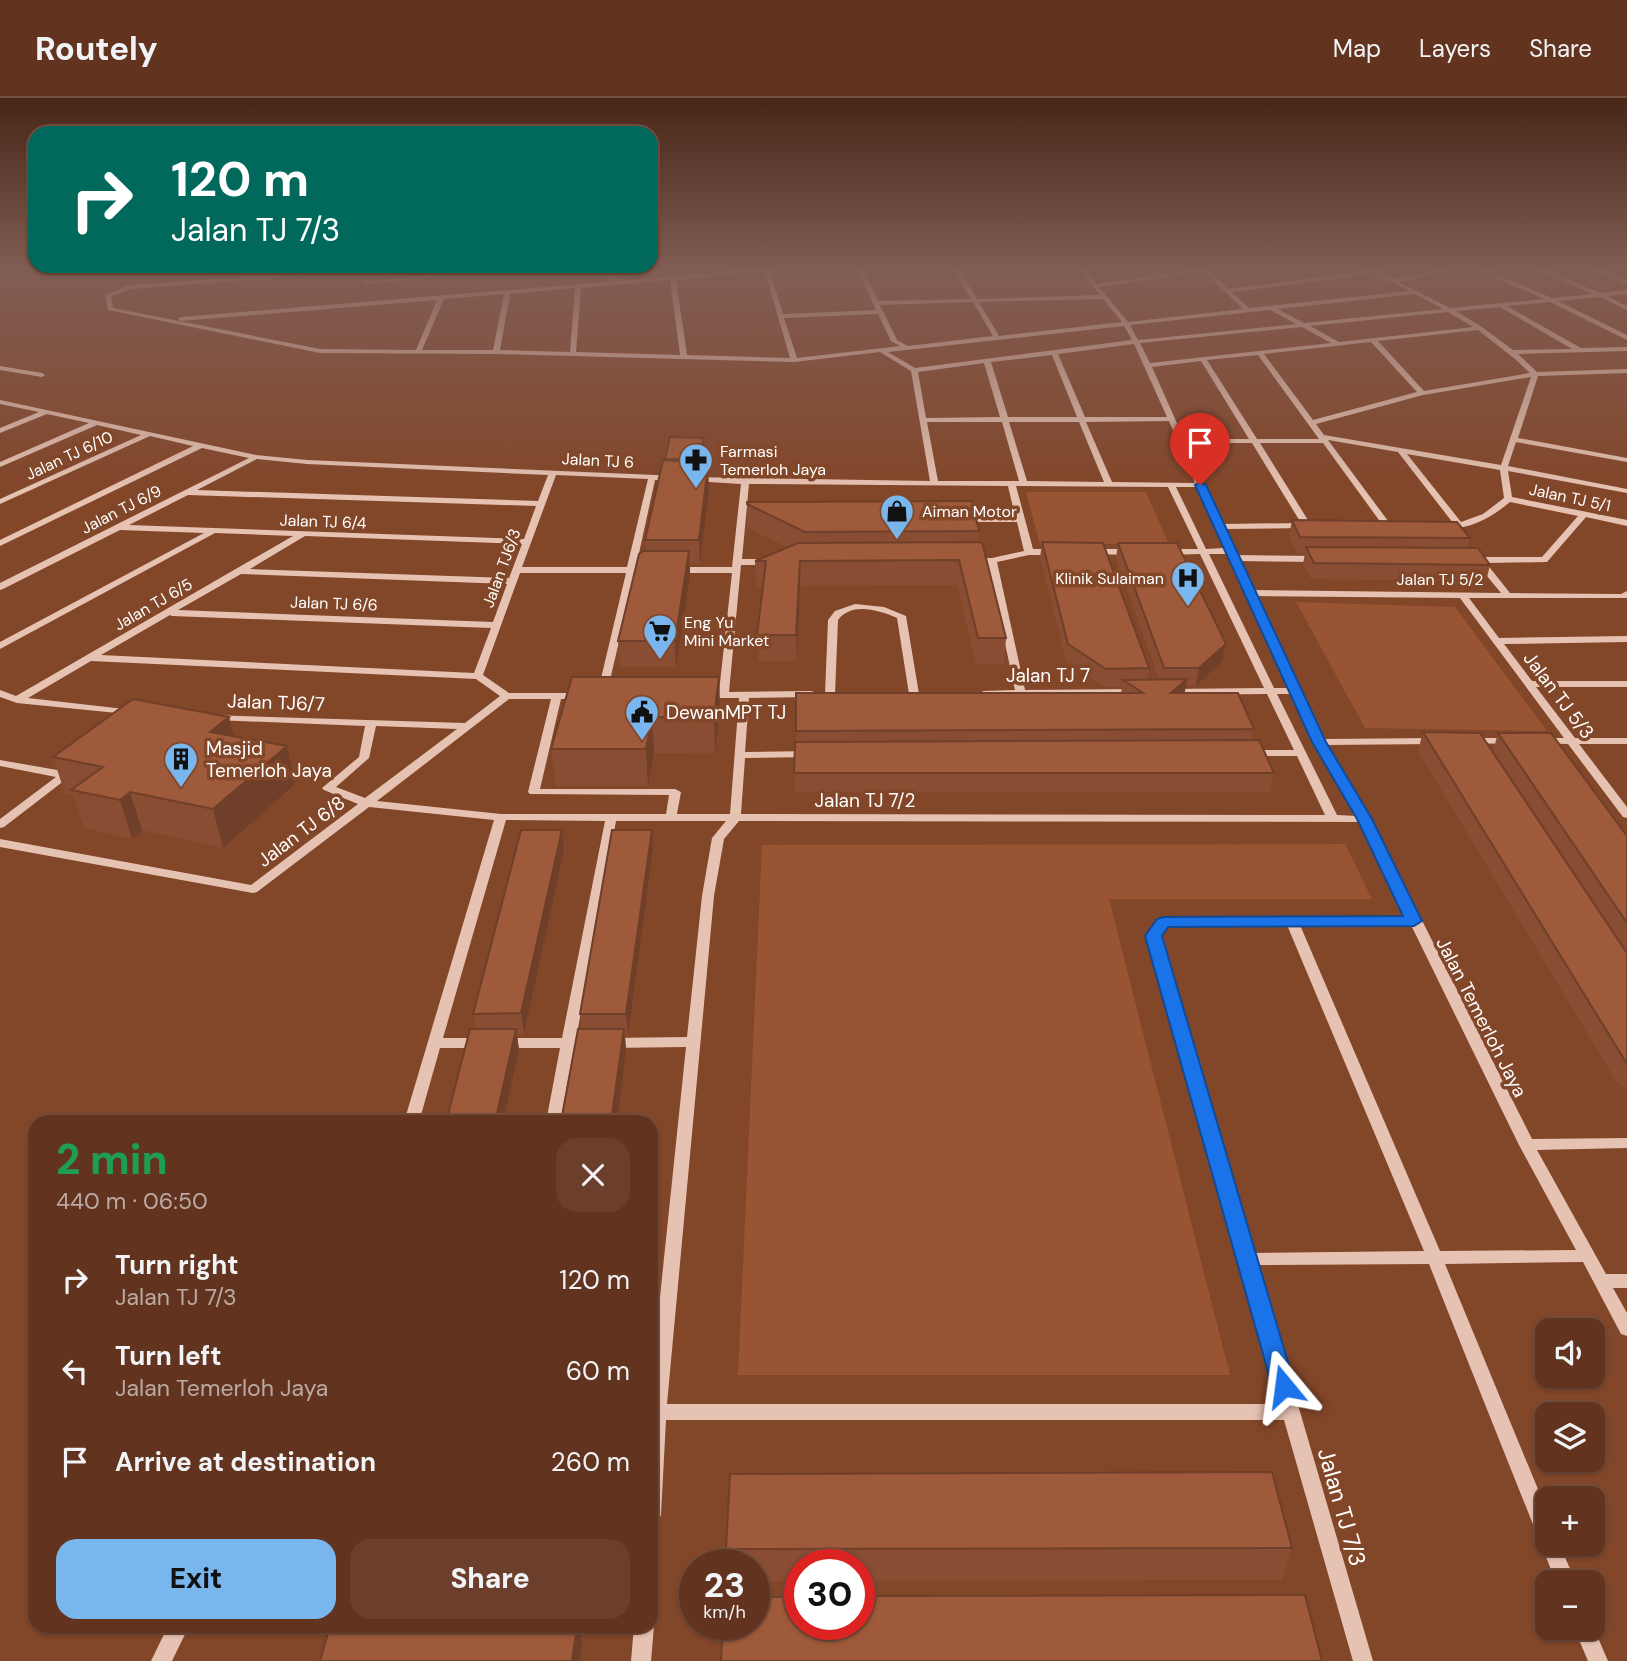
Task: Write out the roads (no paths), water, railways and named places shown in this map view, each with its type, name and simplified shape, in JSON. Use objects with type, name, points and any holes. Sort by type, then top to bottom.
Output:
[{"type":"street","points":[[285,344],[320,351],[496,352],[794,360],[931,344]]},
{"type":"street","points":[[419,351],[422,344]]},
{"type":"street","points":[[496,352],[498,344]]},
{"type":"street","points":[[573,354],[574,344]]},
{"type":"street","points":[[682,344],[684,358]]},
{"type":"street","points":[[789,344],[794,360]]},
{"type":"street","points":[[900,344],[906,347]]},
{"type":"street","points":[[881,350],[914,370],[1119,344]]},
{"type":"street","name":"Jalan Temerloh Jaya","points":[[1136,344],[1319,742],[1365,819],[1527,1145],[1627,1329]]},
{"type":"street","points":[[1147,365],[1338,344]]},
{"type":"street","points":[[1377,344],[1422,393]]},
{"type":"street","points":[[1502,344],[1535,374]]},
{"type":"street","points":[[1568,344],[1579,350]]},
{"type":"street","points":[[1514,352],[1627,349]]},
{"type":"street","points":[[1054,352],[1109,485]]},
{"type":"street","points":[[1260,352],[1387,525]]},
{"type":"street","points":[[1203,359],[1307,525]]},
{"type":"street","points":[[987,361],[1024,484]]},
{"type":"street","points":[[0,369],[42,375]]},
{"type":"street","points":[[914,370],[935,484]]},
{"type":"street","points":[[1312,423],[1422,393],[1535,374],[1627,371]]},
{"type":"street","points":[[1438,526],[1456,529],[1487,517],[1508,499],[1504,468],[1535,374]]},
{"type":"street","name":"Jalan TJ 6","points":[[0,402],[256,457],[307,462],[745,482],[1200,485]]},
{"type":"street","points":[[0,431],[47,412]]},
{"type":"street","points":[[923,420],[1171,419]]},
{"type":"street","points":[[0,465],[97,422]]},
{"type":"street","name":"Jalan TJ 6/10","points":[[0,502],[150,434]]},
{"type":"street","points":[[1181,441],[1324,439],[1504,468],[1627,492]]},
{"type":"street","points":[[1513,439],[1627,460]]},
{"type":"street","points":[[0,543],[201,445]]},
{"type":"street","points":[[1401,451],[1456,529]]},
{"type":"street","name":"Jalan TJ 6/9","points":[[0,587],[5,581],[256,457]]},
{"type":"street","name":"Jalan TJ6/3","points":[[478,676],[553,472]]},
{"type":"street","points":[[602,696],[652,477]]},
{"type":"street","points":[[724,695],[745,482]]},
{"type":"street","points":[[1011,484],[1029,552]]},
{"type":"street","points":[[1171,485],[1332,818]]},
{"type":"street","points":[[186,492],[541,504]]},
{"type":"street","name":"Jalan TJ 5/1","points":[[1508,499],[1627,523]]},
{"type":"street","points":[[1466,561],[1544,560],[1584,514]]},
{"type":"street","points":[[741,519],[755,519]]},
{"type":"street","points":[[951,519],[1020,519]]},
{"type":"street","points":[[1218,527],[1320,525]]},
{"type":"street","points":[[1374,525],[1400,526]]},
{"type":"street","name":"Jalan TJ 6/4","points":[[117,527],[527,542]]},
{"type":"street","points":[[0,646],[214,531]]},
{"type":"street","name":"Jalan TJ 6/5","points":[[17,700],[304,534]]},
{"type":"street","points":[[965,561],[992,561],[1029,552],[1068,552]]},
{"type":"street","points":[[1080,552],[1203,552],[1330,559]]},
{"type":"street","points":[[1106,552],[1111,565]]},
{"type":"street","points":[[1473,552],[1507,595]]},
{"type":"street","points":[[992,561],[1021,693]]},
{"type":"street","points":[[657,570],[778,562]]},
{"type":"street","points":[[517,570],[644,570]]},
{"type":"street","points":[[240,571],[513,581]]},
{"type":"street","name":"Jalan TJ 5/2","points":[[1252,593],[1623,597],[1627,594]]},
{"type":"street","name":"Jalan TJ 5/3","points":[[1462,595],[1627,815]]},
{"type":"street","points":[[830,694],[833,620],[836,613],[846,608],[879,607],[901,616],[914,694]]},
{"type":"street","name":"Jalan TJ 6/6","points":[[170,612],[497,625]]},
{"type":"street","points":[[1496,641],[1627,639]]},
{"type":"street","points":[[91,658],[478,676],[508,696],[616,696]]},
{"type":"street","points":[[1529,684],[1627,684]]},
{"type":"street","points":[[1156,692],[1295,691]]},
{"type":"street","name":"Jalan TJ 7","points":[[981,693],[1143,692]]},
{"type":"street","points":[[0,693],[17,700],[138,718]]},
{"type":"street","points":[[697,695],[842,694]]},
{"type":"street","points":[[902,694],[928,694]]},
{"type":"street","points":[[658,1373],[708,896],[718,838],[735,818],[744,695]]},
{"type":"street","name":"Jalan TJ 6/8","points":[[0,843],[253,889],[508,696]]},
{"type":"street","points":[[557,696],[534,792],[675,792],[671,817]]},
{"type":"street","name":"Jalan TJ6/7","points":[[197,717],[469,726]]},
{"type":"street","points":[[367,803],[328,788],[363,758],[371,724]]},
{"type":"street","points":[[1319,742],[1451,741]]},
{"type":"street","points":[[1471,741],[1627,741]]},
{"type":"street","points":[[1471,741],[1485,753]]},
{"type":"street","points":[[1230,753],[1300,753]]},
{"type":"street","points":[[741,755],[825,754]]},
{"type":"street","points":[[0,825],[84,760]]},
{"type":"street","points":[[0,763],[65,775]]},
{"type":"street","points":[[1613,797],[1627,797]]},
{"type":"street","name":"Jalan TJ 7/2","points":[[367,803],[501,817],[1365,819]]},
{"type":"street","points":[[413,1115],[501,817]]},
{"type":"street","points":[[554,1115],[611,818]]},
{"type":"street","points":[[1292,921],[1435,1258],[1535,1505]]},
{"type":"street","name":"Jalan TJ 7/3","points":[[1363,1661],[1154,936],[1163,922],[1414,921]]},
{"type":"street","points":[[435,1043],[692,1042]]},
{"type":"street","points":[[1527,1145],[1627,1143]]},
{"type":"street","points":[[1247,1259],[1586,1256]]},
{"type":"street","points":[[1601,1281],[1627,1281]]},
{"type":"street","points":[[658,1412],[1291,1412]]},
{"type":"street","points":[[161,1661],[175,1633]]},
{"type":"street","points":[[641,1661],[643,1633]]},
{"type":"street","points":[[1589,1640],[1598,1661]]},
{"type":"place","name":"Farmasi Temerloh Jaya","points":[[696,490]]},
{"type":"place","name":"Aiman Motor","points":[[897,541]]},
{"type":"place","name":"Klinik Sulaiman","points":[[1188,608]]},
{"type":"place","name":"Eng Yu Mini Market","points":[[660,661]]},
{"type":"place","name":"DewanMPT TJ","points":[[642,742]]},
{"type":"place","name":"Masjid Temerloh Jaya","points":[[181,789]]}]
